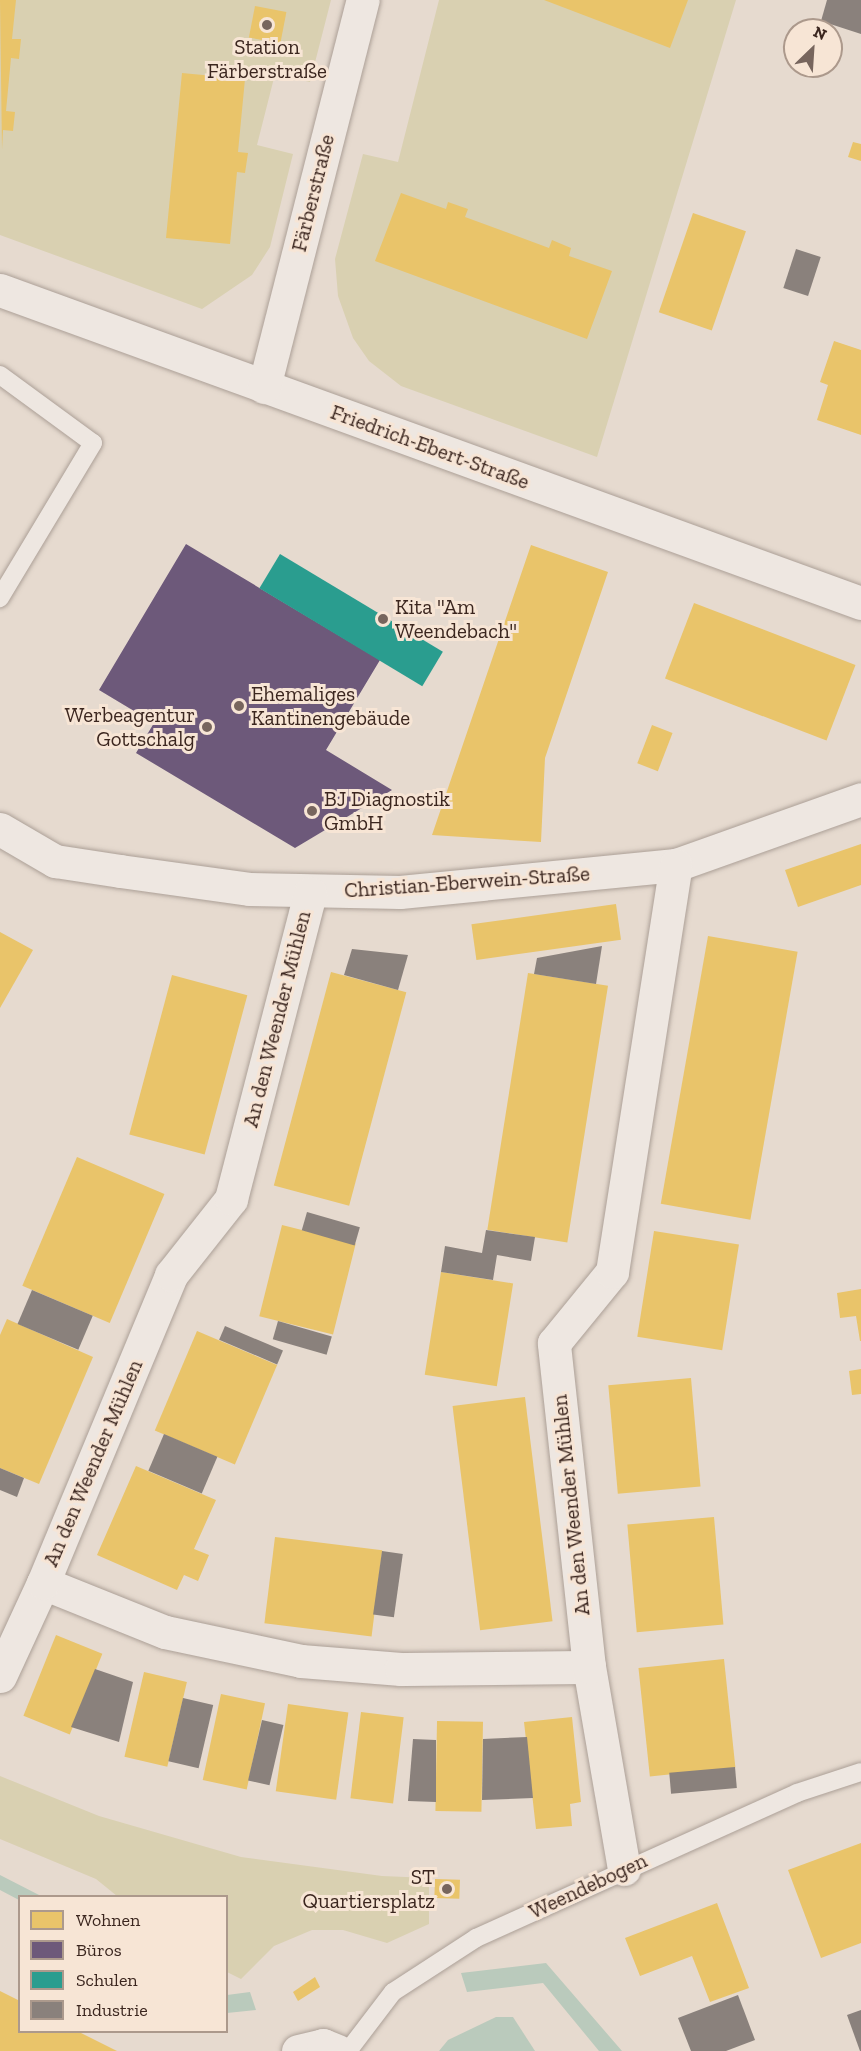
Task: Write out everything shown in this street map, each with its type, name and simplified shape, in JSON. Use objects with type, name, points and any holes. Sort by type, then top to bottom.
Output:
[{"type":"street","name":"Färberstraße","points":[[264,387],[363,0]]},
{"type":"street","name":"Friedrich-Ebert-Straße","points":[[0,290],[861,603]]},
{"type":"street","name":"Christian-Eberwein-Straße","points":[[0,829],[55,861],[249,889],[310,893],[400,892],[676,864],[861,799]]},
{"type":"street","name":"An den Weender Mühlen","points":[[624,1869],[589,1667],[554,1343],[612,1272],[676,864]]},
{"type":"street","name":"An den Weender Mühlen","points":[[310,893],[231,1199],[171,1275],[43,1583],[165,1632],[301,1661],[401,1669],[589,1667]]},
{"type":"street","points":[[0,1676],[43,1583]]},
{"type":"street","points":[[298,2051],[323,2045],[338,2051]]},
{"type":"lane","points":[[0,375],[93,442],[0,598]]},
{"type":"lane","name":"Weendebogen","points":[[348,2051],[393,1992],[476,1938],[624,1869],[797,1793],[861,1772]]},
{"type":"shaded area","points":[[0,0],[331,0],[310,82],[275,74],[257,145],[293,154],[270,247],[252,275],[202,309],[0,235]]},
{"type":"shaded area","points":[[439,0],[736,0],[597,457],[401,386],[369,361],[353,338],[338,296],[335,259],[363,154],[398,162]]},
{"type":"shaded area","points":[[0,1776],[99,1816],[241,1857],[382,1876],[429,1878],[429,1924],[387,1943],[343,1930],[312,1930],[274,1946],[241,1979],[228,1972],[228,1895],[116,1895],[96,1879],[0,1839]]},
{"type":"shaded area","points":[[0,1875],[39,1895],[18,1895],[18,1899],[0,1890]]},
{"type":"shaded area","points":[[546,1963],[622,2051],[599,2051],[543,1983],[467,1992],[461,1973]]},
{"type":"shaded area","points":[[250,1992],[256,2010],[228,2013],[228,1995]]},
{"type":"shaded area","points":[[496,2017],[513,2017],[535,2051],[439,2051],[448,2040]]},
{"type":"building: Wohnen","points":[[0,0],[16,0],[12,39],[21,39],[19,59],[11,58],[6,111],[15,112],[13,131],[3,130],[2,150]]},
{"type":"building: Wohnen","points":[[544,0],[688,0],[670,48]]},
{"type":"building: Wohnen","name":"Station Färberstraße","points":[[255,6],[286,12],[280,44],[249,37]]},
{"type":"building: Wohnen","points":[[182,73],[245,79],[238,152],[248,153],[245,173],[237,172],[230,244],[166,238]]},
{"type":"building: Wohnen","points":[[853,142],[861,144],[861,161],[848,157]]},
{"type":"building: Wohnen","points":[[401,193],[446,209],[448,202],[468,209],[465,217],[549,248],[552,240],[571,248],[569,256],[612,271],[587,339],[375,261]]},
{"type":"building: Wohnen","points":[[693,213],[746,231],[712,331],[659,312]]},
{"type":"building: Wohnen","points":[[834,341],[861,350],[861,435],[817,420],[828,385],[820,382]]},
{"type":"building: Wohnen","points":[[531,545],[608,572],[545,758],[541,842],[432,835]]},
{"type":"building: Wohnen","points":[[694,603],[856,665],[826,741],[665,679]]},
{"type":"building: Wohnen","points":[[652,725],[673,733],[658,771],[637,763]]},
{"type":"building: Wohnen","points":[[861,844],[861,885],[798,907],[785,870]]},
{"type":"building: Wohnen","points":[[616,904],[621,940],[476,960],[471,924]]},
{"type":"building: Wohnen","points":[[0,932],[33,950],[0,1008]]},
{"type":"building: Wohnen","points":[[708,936],[798,952],[750,1220],[661,1204]]},
{"type":"building: Wohnen","points":[[331,972],[406,992],[349,1206],[274,1185]]},
{"type":"building: Wohnen","points":[[528,973],[608,986],[567,1242],[487,1230]]},
{"type":"building: Wohnen","points":[[172,975],[247,995],[205,1155],[129,1134]]},
{"type":"building: Wohnen","points":[[77,1157],[164,1194],[110,1323],[22,1286]]},
{"type":"building: Wohnen","points":[[282,1225],[356,1243],[333,1335],[259,1316]]},
{"type":"building: Wohnen","points":[[654,1231],[739,1244],[722,1350],[637,1337]]},
{"type":"building: Wohnen","points":[[441,1272],[513,1283],[497,1386],[425,1375]]},
{"type":"building: Wohnen","points":[[861,1289],[860,1341],[856,1316],[840,1318],[837,1293]]},
{"type":"building: Wohnen","points":[[7,1319],[93,1357],[39,1484],[0,1468],[0,1335]]},
{"type":"building: Wohnen","points":[[197,1331],[277,1365],[235,1464],[155,1430]]},
{"type":"building: Wohnen","points":[[861,1369],[861,1394],[852,1395],[849,1371]]},
{"type":"building: Wohnen","points":[[691,1378],[700,1487],[618,1494],[608,1385]]},
{"type":"building: Wohnen","points":[[525,1397],[553,1621],[480,1630],[453,1406]]},
{"type":"building: Wohnen","points":[[136,1466],[216,1500],[194,1549],[209,1555],[198,1581],[184,1575],[177,1590],[97,1555]]},
{"type":"building: Wohnen","points":[[714,1517],[723,1625],[637,1632],[627,1525]]},
{"type":"building: Wohnen","points":[[275,1537],[382,1550],[372,1637],[264,1623]]},
{"type":"building: Wohnen","points":[[56,1635],[102,1654],[70,1734],[23,1716]]},
{"type":"building: Wohnen","points":[[724,1659],[735,1767],[650,1776],[638,1668]]},
{"type":"building: Wohnen","points":[[144,1672],[187,1682],[167,1767],[124,1757]]},
{"type":"building: Wohnen","points":[[221,1694],[265,1703],[247,1789],[203,1780]]},
{"type":"building: Wohnen","points":[[288,1704],[348,1712],[336,1800],[276,1791]]},
{"type":"building: Wohnen","points":[[361,1712],[404,1717],[393,1804],[350,1798]]},
{"type":"building: Wohnen","points":[[572,1717],[581,1802],[570,1804],[572,1826],[536,1829],[524,1722]]},
{"type":"building: Wohnen","points":[[437,1721],[483,1722],[481,1812],[435,1811]]},
{"type":"building: Wohnen","points":[[861,1843],[861,1943],[821,1958],[788,1870]]},
{"type":"building: Wohnen","name":"ST Quartiersplatz","points":[[435,1879],[460,1880],[459,1899],[434,1898]]},
{"type":"building: Wohnen","points":[[717,1903],[749,1988],[710,2002],[692,1956],[640,1976],[625,1938]]},
{"type":"building: Wohnen","points":[[315,1977],[320,1987],[298,2001],[293,1992]]},
{"type":"building: Wohnen","points":[[0,1991],[18,2000],[18,2033],[81,2033],[117,2051],[0,2051]]},
{"type":"building: Büros","name":"Ehemaliges Kantinengebäude","points":[[186,544],[380,660],[326,750],[392,790],[295,848],[136,753],[154,723],[99,690]]},
{"type":"building: Schulen","points":[[280,554],[443,652],[422,686],[259,588]]},
{"type":"building: Industrie","points":[[827,0],[861,0],[861,34],[843,28],[843,18],[822,18]]},
{"type":"building: Industrie","points":[[796,249],[821,257],[808,296],[783,288]]},
{"type":"building: Industrie","points":[[602,946],[596,984],[534,974],[537,958]]},
{"type":"building: Industrie","points":[[352,949],[408,955],[398,990],[344,975]]},
{"type":"building: Industrie","points":[[307,1212],[360,1227],[355,1245],[302,1230]]},
{"type":"building: Industrie","points":[[486,1230],[535,1237],[531,1261],[497,1255],[493,1280],[441,1272],[445,1246],[482,1253]]},
{"type":"building: Industrie","points":[[32,1290],[93,1316],[78,1350],[18,1324]]},
{"type":"building: Industrie","points":[[278,1321],[332,1336],[327,1355],[273,1339]]},
{"type":"building: Industrie","points":[[225,1326],[283,1351],[277,1364],[219,1340]]},
{"type":"building: Industrie","points":[[164,1434],[217,1457],[202,1493],[148,1471]]},
{"type":"building: Industrie","points":[[0,1468],[24,1478],[17,1497],[0,1490]]},
{"type":"building: Industrie","points":[[382,1551],[403,1554],[394,1617],[373,1614]]},
{"type":"building: Industrie","points":[[95,1669],[133,1682],[119,1742],[71,1727]]},
{"type":"building: Industrie","points":[[183,1698],[213,1705],[199,1768],[168,1761]]},
{"type":"building: Industrie","points":[[262,1720],[283,1725],[269,1785],[248,1780]]},
{"type":"building: Industrie","points":[[527,1737],[533,1798],[482,1800],[483,1739]]},
{"type":"building: Industrie","points":[[413,1739],[436,1740],[436,1802],[408,1801]]},
{"type":"building: Industrie","points":[[735,1767],[737,1788],[671,1794],[669,1773]]},
{"type":"building: Industrie","points":[[738,1995],[755,2040],[726,2051],[691,2051],[678,2018]]},
{"type":"building: Industrie","points":[[861,2010],[861,2051],[860,2051],[847,2015]]},
{"type":"place","name":"Station Färberstraße","points":[[267,25]]},
{"type":"place","name":"Kita \"Am Weendebach\"","points":[[383,619]]},
{"type":"place","name":"Ehemaliges Kantinengebäude","points":[[239,706]]},
{"type":"place","name":"Werbeagentur Gottschalg","points":[[207,727]]},
{"type":"place","name":"BJ Diagnostik GmbH","points":[[312,811]]},
{"type":"place","name":"ST Quartiersplatz","points":[[447,1889]]}]
